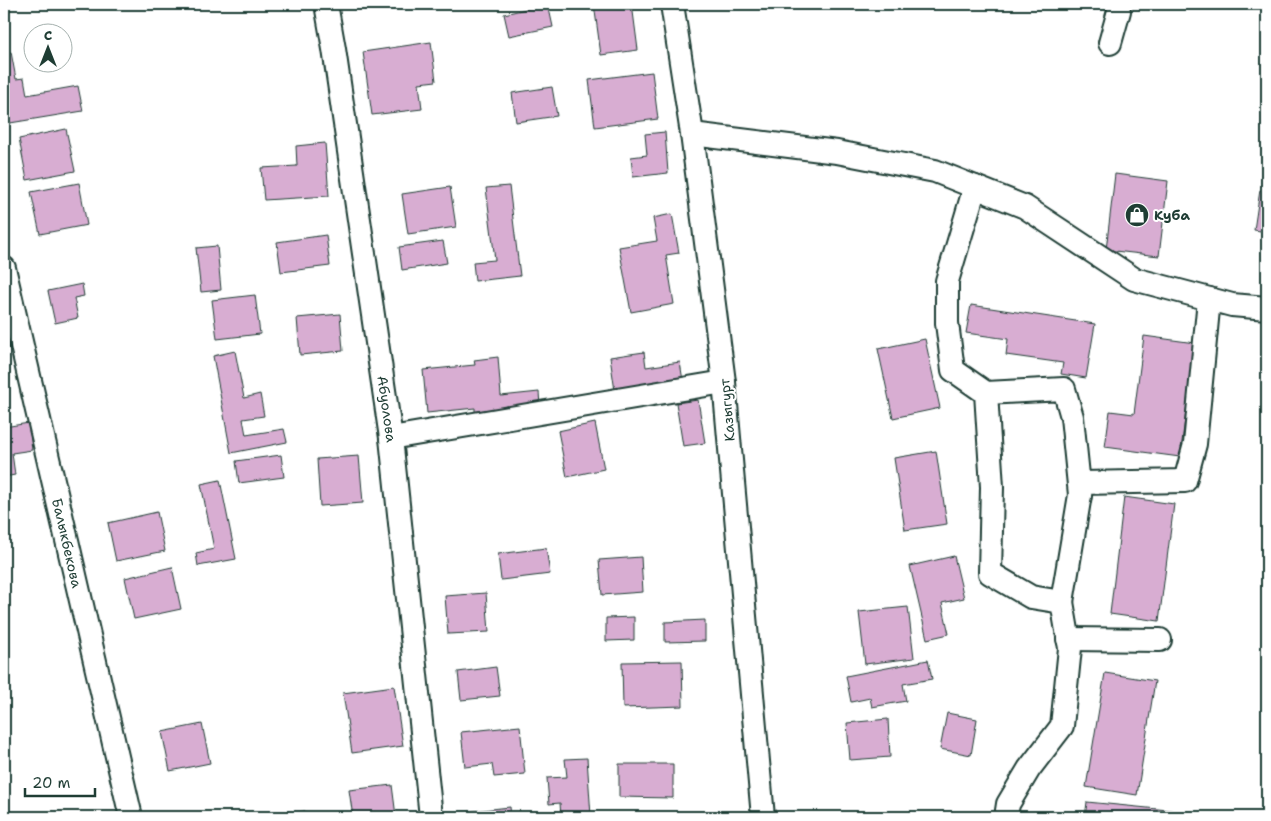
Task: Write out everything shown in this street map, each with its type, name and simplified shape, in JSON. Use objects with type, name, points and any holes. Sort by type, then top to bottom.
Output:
[{"type":"street","name":"Абуолова","points":[[326,4],[391,438],[431,817]]},
{"type":"street","name":"Казыгурт","points":[[672,4],[692,134],[724,382],[763,817]]},
{"type":"street","points":[[1110,43],[1119,11],[1118,4]]},
{"type":"street","points":[[692,134],[837,152],[935,171],[1025,207],[1134,279],[1232,305],[1267,308]]},
{"type":"street","points":[[974,187],[947,281],[947,323],[953,370],[986,393],[1064,389],[1072,417],[1080,495]]},
{"type":"street","name":"Балыкбекова","points":[[4,268],[130,817]]},
{"type":"street","points":[[1006,817],[1008,804],[1029,769],[1062,726],[1070,648],[1062,602],[1082,483],[1185,481],[1195,444],[1209,299]]},
{"type":"street","points":[[391,438],[724,382]]},
{"type":"street","points":[[986,393],[992,487],[990,573],[1031,597],[1062,602]]},
{"type":"street","points":[[1068,639],[1160,640]]},
{"type":"building","points":[[548,4],[553,27],[509,36],[504,14]]},
{"type":"building","points":[[594,4],[632,4],[638,50],[601,55]]},
{"type":"building","points":[[838,4],[870,4],[839,9]]},
{"type":"building","points":[[431,42],[436,81],[419,83],[422,109],[372,115],[363,52]]},
{"type":"building","points":[[11,52],[16,79],[24,78],[27,95],[78,86],[83,111],[4,124],[4,53]]},
{"type":"building","points":[[652,72],[658,119],[595,127],[589,80]]},
{"type":"building","points":[[552,87],[557,116],[516,122],[512,93]]},
{"type":"building","points":[[66,129],[75,171],[27,180],[19,139]]},
{"type":"building","points":[[665,132],[668,173],[633,177],[631,157],[647,155],[645,134]]},
{"type":"building","points":[[325,143],[329,196],[264,200],[261,168],[297,166],[296,146]]},
{"type":"building","name":"Куба","points":[[1115,174],[1168,181],[1159,256],[1106,250]]},
{"type":"building","points":[[79,183],[87,225],[40,234],[31,192]]},
{"type":"building","points":[[509,186],[520,276],[475,281],[473,262],[495,260],[486,188]]},
{"type":"building","points":[[450,187],[456,227],[408,234],[402,194]]},
{"type":"building","points":[[1260,190],[1267,191],[1267,232],[1254,230]]},
{"type":"building","points":[[672,214],[679,253],[666,255],[674,304],[631,312],[619,247],[657,241],[653,218]]},
{"type":"building","points":[[326,235],[330,266],[281,272],[277,242]]},
{"type":"building","points":[[443,241],[447,263],[402,270],[399,247]]},
{"type":"building","points":[[217,246],[221,290],[201,292],[196,248]]},
{"type":"building","points":[[1267,265],[1267,286],[1264,286]]},
{"type":"building","points":[[82,284],[84,296],[74,298],[78,318],[55,323],[48,291]]},
{"type":"building","points":[[255,295],[260,334],[217,339],[212,300]]},
{"type":"building","points":[[971,305],[1095,324],[1086,378],[1061,374],[1063,363],[1006,355],[1008,339],[966,333]]},
{"type":"building","points":[[340,314],[343,351],[300,355],[297,318]]},
{"type":"building","points":[[1144,336],[1195,343],[1180,457],[1105,447],[1110,411],[1134,414]]},
{"type":"building","points":[[925,339],[940,408],[893,418],[878,349]]},
{"type":"building","points":[[235,351],[244,398],[260,394],[264,416],[243,419],[246,435],[284,429],[287,442],[231,453],[213,356]]},
{"type":"building","points":[[644,352],[646,367],[680,362],[683,381],[615,391],[610,357]]},
{"type":"building","points":[[498,357],[501,396],[539,392],[540,406],[475,412],[475,408],[427,413],[423,370],[475,365],[474,360]]},
{"type":"building","points":[[698,400],[705,443],[683,446],[676,403]]},
{"type":"building","points":[[29,423],[32,450],[12,453],[15,475],[4,477],[4,449],[6,449],[4,427]]},
{"type":"building","points":[[595,423],[604,469],[567,477],[558,431]]},
{"type":"building","points":[[936,451],[947,524],[905,530],[894,458]]},
{"type":"building","points":[[281,455],[284,477],[239,483],[236,461]]},
{"type":"building","points":[[359,456],[363,503],[320,506],[317,459]]},
{"type":"building","points":[[220,480],[236,559],[198,566],[196,553],[214,549],[201,484]]},
{"type":"building","points":[[1124,497],[1174,504],[1159,621],[1110,614]]},
{"type":"building","points":[[157,512],[165,551],[116,561],[108,523]]},
{"type":"building","points":[[546,548],[550,574],[501,580],[498,554]]},
{"type":"building","points":[[954,556],[964,598],[942,603],[949,634],[927,639],[910,566]]},
{"type":"building","points":[[641,557],[643,592],[602,595],[599,560]]},
{"type":"building","points":[[172,567],[181,609],[134,619],[125,578]]},
{"type":"building","points":[[486,593],[489,632],[448,634],[445,596]]},
{"type":"building","points":[[908,607],[914,658],[865,664],[859,612]]},
{"type":"building","points":[[634,617],[634,640],[606,641],[606,618]]},
{"type":"building","points":[[705,620],[705,641],[665,642],[665,622]]},
{"type":"building","points":[[928,660],[932,679],[903,684],[906,701],[872,707],[870,698],[851,702],[846,676]]},
{"type":"building","points":[[682,661],[683,706],[623,708],[622,662]]},
{"type":"building","points":[[496,667],[500,696],[461,700],[458,672]]},
{"type":"building","points":[[1105,673],[1155,681],[1137,795],[1086,787]]},
{"type":"building","points":[[394,686],[403,746],[352,753],[343,693]]},
{"type":"building","points":[[947,713],[977,719],[971,755],[940,749]]},
{"type":"building","points":[[888,719],[890,757],[850,760],[847,723]]},
{"type":"building","points":[[202,724],[210,763],[170,771],[162,732]]},
{"type":"building","points":[[520,726],[525,774],[494,777],[492,764],[465,767],[461,732]]},
{"type":"building","points":[[587,758],[591,816],[561,817],[560,803],[549,804],[547,778],[567,777],[565,759]]},
{"type":"building","points":[[619,764],[673,764],[673,798],[619,797]]},
{"type":"building","points":[[392,785],[396,816],[353,817],[349,790]]},
{"type":"building","points":[[1087,802],[1188,812],[1188,817],[1085,817]]},
{"type":"building","points":[[510,807],[511,817],[455,817],[454,813]]},
{"type":"building","points":[[305,811],[306,817],[291,817],[290,813]]},
{"type":"place","name":"Куба","points":[[1137,215]]}]
